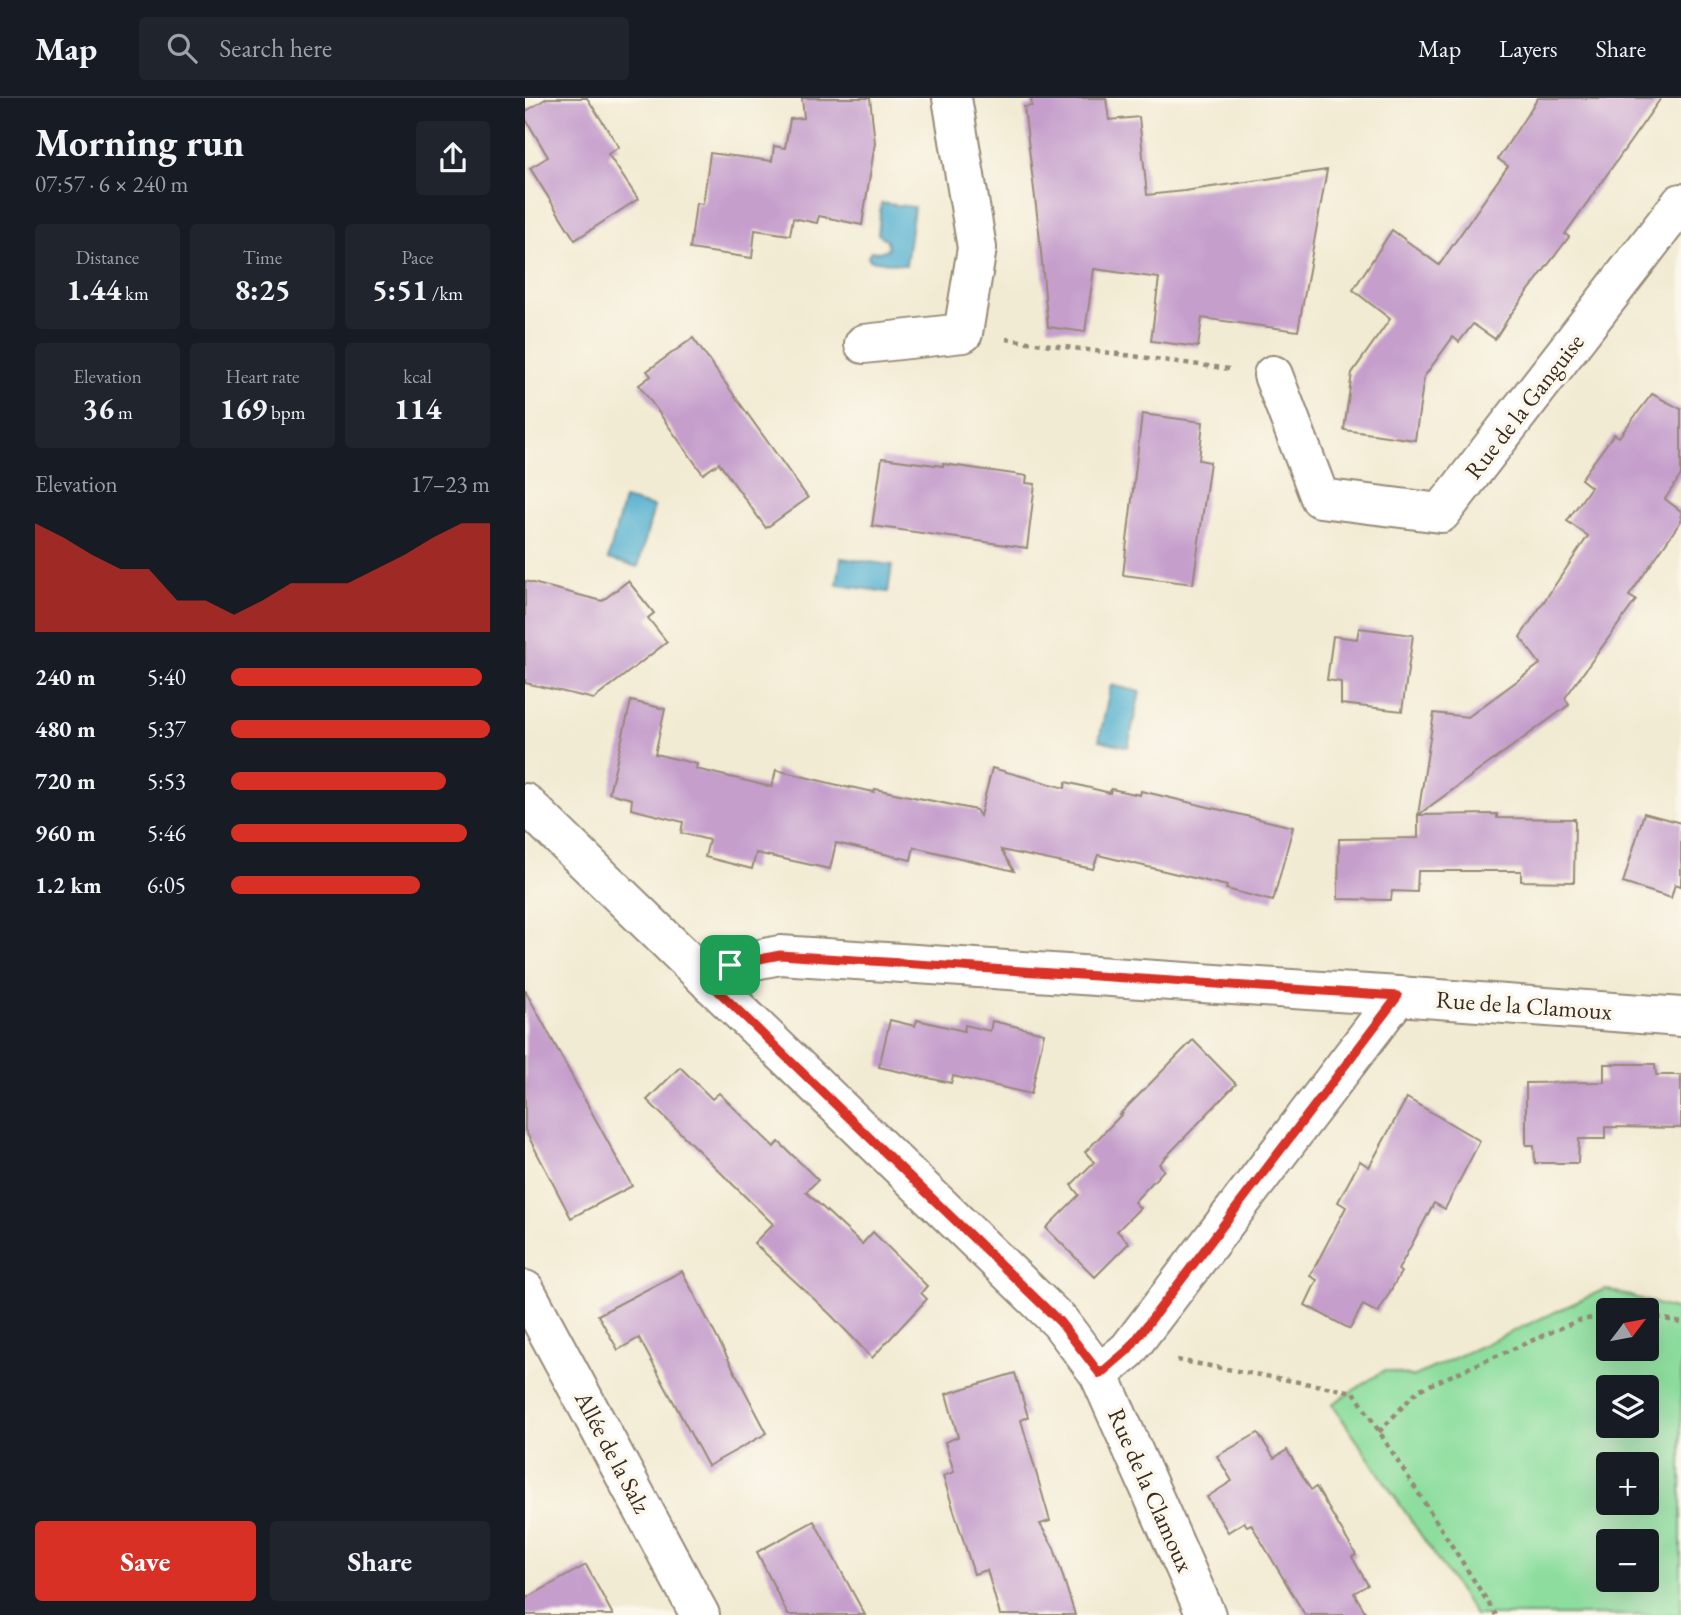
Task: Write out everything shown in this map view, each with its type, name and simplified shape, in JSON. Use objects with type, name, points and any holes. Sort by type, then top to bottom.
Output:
[{"type":"street","points":[[864,344],[963,333],[977,247],[952,98]]},
{"type":"street","name":"Rue de la Ganguise","points":[[1273,375],[1320,498],[1441,513],[1681,203]]},
{"type":"street","name":"Rue de la Clamoux","points":[[525,803],[1060,1322],[1114,1362],[1206,1615]]},
{"type":"street","name":"Rue de la Clamoux","points":[[711,984],[730,965],[780,955],[1681,1017]]},
{"type":"street","points":[[1114,1362],[1398,996]]},
{"type":"street","name":"Allée de la Salz","points":[[525,1290],[700,1615]]},
{"type":"path","points":[[963,333],[1273,375]]},
{"type":"path","points":[[1379,1432],[1418,1390],[1577,1321],[1596,1317]]},
{"type":"path","points":[[1659,1318],[1681,1324]]},
{"type":"path","points":[[1114,1362],[1354,1392],[1496,1615]]},
{"type":"green space","points":[[1605,1289],[1636,1298],[1596,1298],[1596,1362],[1659,1362],[1659,1305],[1681,1311],[1681,1615],[1475,1615],[1332,1404],[1385,1370],[1413,1377]]},
{"type":"water","points":[[881,203],[914,207],[906,265],[870,260],[868,256],[871,251],[888,249],[887,240],[878,234]]},
{"type":"water","points":[[624,499],[654,507],[638,567],[608,559]]},
{"type":"water","points":[[841,558],[892,565],[888,592],[837,585]]},
{"type":"water","points":[[1111,685],[1140,692],[1128,747],[1099,740]]},
{"type":"building","points":[[547,98],[587,98],[619,147],[608,154],[638,199],[575,240],[530,168],[548,157],[525,118],[525,112]]},
{"type":"building","points":[[802,98],[870,98],[875,143],[862,225],[819,216],[817,223],[793,218],[790,235],[755,230],[752,258],[690,249],[696,203],[703,204],[710,153],[772,161],[774,146],[785,148],[790,119],[804,118]]},
{"type":"building","points":[[1031,98],[1106,98],[1109,120],[1139,117],[1147,195],[1327,170],[1298,331],[1202,318],[1198,347],[1151,341],[1159,278],[1094,269],[1085,332],[1048,327],[1024,107],[1032,106]]},
{"type":"building","points":[[1538,98],[1661,98],[1565,234],[1569,237],[1495,339],[1473,324],[1459,342],[1453,337],[1424,377],[1415,440],[1344,430],[1352,373],[1390,319],[1353,290],[1392,230],[1439,265],[1508,166],[1498,159]]},
{"type":"building","points":[[693,338],[808,498],[766,528],[719,463],[703,474],[639,385],[651,376],[647,371]]},
{"type":"building","points":[[1652,394],[1681,409],[1681,475],[1665,499],[1681,511],[1681,521],[1629,596],[1636,600],[1565,698],[1569,705],[1418,815],[1434,713],[1468,717],[1540,664],[1520,637],[1588,536],[1567,521],[1591,487],[1581,479],[1614,434],[1619,437]]},
{"type":"building","points":[[1142,414],[1203,422],[1199,460],[1210,462],[1193,584],[1123,575]]},
{"type":"building","points":[[882,458],[1027,476],[1026,483],[1035,484],[1027,548],[872,526]]},
{"type":"building","points":[[525,581],[602,601],[628,581],[654,613],[648,618],[667,642],[594,699],[525,683]]},
{"type":"building","points":[[1359,628],[1413,635],[1402,711],[1341,704],[1341,682],[1327,680],[1333,636],[1357,639]]},
{"type":"building","points":[[631,701],[665,709],[655,754],[697,764],[696,769],[772,787],[776,770],[850,788],[874,792],[875,789],[976,810],[980,816],[992,768],[1065,788],[1066,782],[1110,793],[1111,789],[1140,795],[1141,791],[1293,827],[1273,901],[1226,889],[1227,886],[1098,855],[1093,869],[1001,850],[1014,871],[914,847],[911,860],[836,843],[830,869],[756,853],[752,869],[705,857],[709,840],[681,833],[683,822],[631,809],[632,799],[609,793]]},
{"type":"building","points":[[1644,813],[1681,823],[1681,886],[1675,884],[1671,898],[1623,883]]},
{"type":"building","points":[[1497,814],[1497,818],[1575,819],[1574,882],[1521,881],[1521,871],[1418,871],[1417,892],[1392,891],[1391,900],[1338,899],[1339,839],[1418,838],[1418,815]]},
{"type":"building","points":[[525,990],[632,1186],[571,1218],[525,1130]]},
{"type":"building","points":[[890,1020],[915,1026],[917,1020],[964,1031],[965,1025],[990,1031],[992,1021],[1044,1033],[1031,1094],[953,1076],[951,1083],[879,1067]]},
{"type":"building","points":[[1193,1040],[1236,1084],[1159,1164],[1164,1170],[1134,1202],[1140,1208],[1117,1231],[1129,1243],[1095,1277],[1046,1228],[1079,1195],[1071,1185],[1094,1162],[1085,1152]]},
{"type":"building","points":[[1604,1064],[1655,1064],[1656,1075],[1681,1075],[1681,1128],[1605,1127],[1605,1139],[1579,1139],[1578,1163],[1535,1163],[1534,1145],[1526,1145],[1526,1083],[1604,1082]]},
{"type":"building","points":[[680,1067],[712,1099],[719,1093],[774,1147],[779,1142],[818,1180],[806,1192],[862,1244],[873,1232],[927,1286],[921,1293],[927,1299],[872,1358],[830,1314],[754,1243],[773,1224],[647,1100]]},
{"type":"building","points":[[1407,1098],[1480,1141],[1445,1209],[1434,1203],[1378,1313],[1363,1305],[1350,1329],[1305,1305],[1317,1280],[1310,1276],[1346,1207],[1338,1202],[1360,1161],[1369,1167]]},
{"type":"building","points":[[682,1271],[767,1433],[708,1466],[639,1338],[618,1350],[598,1315]]},
{"type":"building","points":[[1015,1373],[1028,1417],[1021,1420],[1050,1521],[1040,1524],[1054,1548],[1075,1615],[1000,1615],[987,1570],[974,1574],[943,1476],[954,1472],[945,1442],[958,1437],[946,1394]]},
{"type":"building","points":[[1258,1433],[1274,1458],[1287,1450],[1311,1490],[1316,1487],[1356,1555],[1352,1557],[1368,1585],[1354,1593],[1367,1615],[1305,1615],[1251,1524],[1247,1526],[1244,1522],[1228,1532],[1207,1497],[1232,1481],[1217,1456]]},
{"type":"building","points":[[814,1521],[865,1615],[788,1615],[757,1552]]},
{"type":"building","points":[[586,1565],[613,1615],[525,1615],[525,1599]]},
{"type":"route","points":[[780,955],[1398,996],[1128,1350],[1100,1374],[1060,1322],[711,984],[730,965],[780,955]]}]
